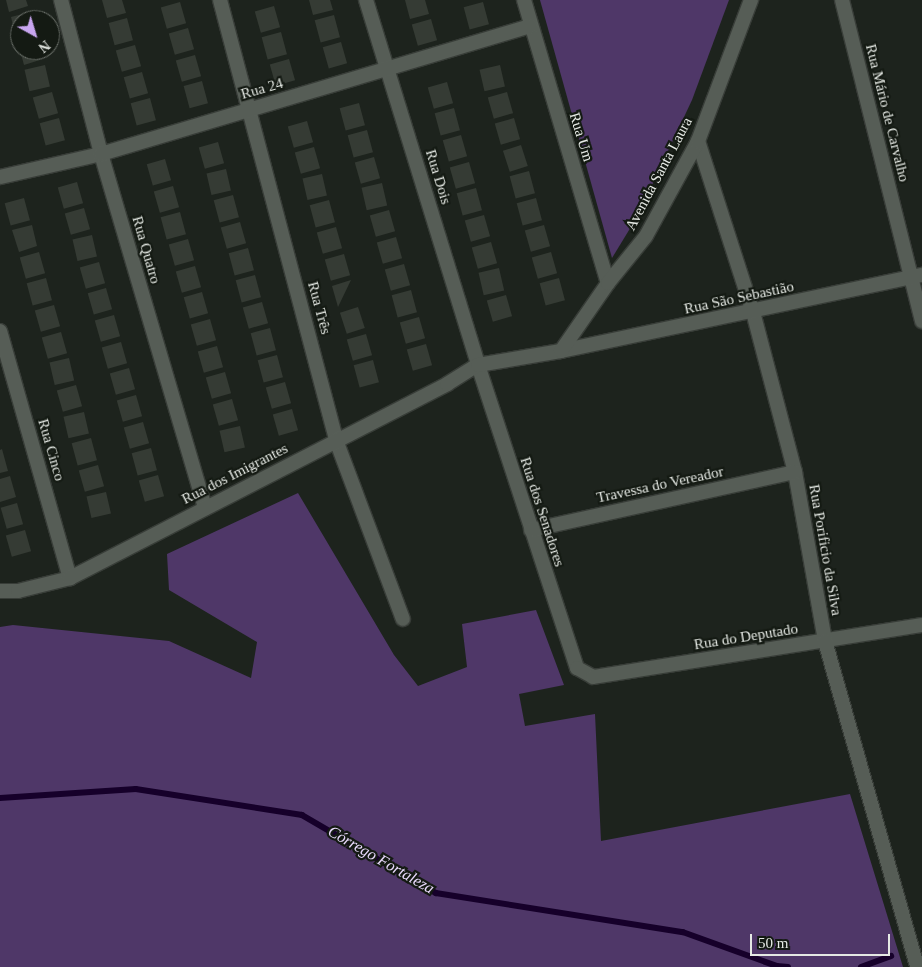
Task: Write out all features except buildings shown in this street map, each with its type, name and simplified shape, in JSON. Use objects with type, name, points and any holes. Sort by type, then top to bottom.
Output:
[{"type":"street","name":"Rua Quatro","points":[[61,0],[101,154],[205,508]]},
{"type":"street","name":"Rua Três","points":[[220,0],[251,109],[336,440],[403,619]]},
{"type":"street","name":"Rua Dois","points":[[366,0],[478,365]]},
{"type":"street","name":"Rua Um","points":[[524,0],[530,26],[608,283]]},
{"type":"street","name":"Avenida Santa Laura","points":[[562,351],[608,283],[646,236],[698,140],[751,0]]},
{"type":"street","name":"Rua Mário de Carvalho","points":[[842,0],[917,276],[922,321]]},
{"type":"street","name":"Rua 24","points":[[0,177],[101,154],[251,109],[388,71],[530,26]]},
{"type":"street","name":"Rua Porificio da Silva","points":[[698,140],[753,312],[795,472],[825,641],[917,967]]},
{"type":"street","name":"Rua São Sebastião","points":[[562,351],[917,276]]},
{"type":"street","name":"Rua Cinco","points":[[0,332],[70,578]]},
{"type":"street","points":[[478,365],[562,351]]},
{"type":"street","name":"Rua dos Imigrantes","points":[[0,591],[18,591],[70,578],[478,365]]},
{"type":"street","name":"Rua dos Senadores","points":[[478,365],[577,668]]},
{"type":"street","name":"Travessa do Vereador","points":[[531,530],[795,472]]},
{"type":"street","name":"Rua do Deputado","points":[[577,668],[593,678],[922,625]]},
{"type":"shaded area","points":[[540,0],[729,0],[692,100],[637,217],[612,258]]},
{"type":"shaded area","points":[[298,493],[394,655],[418,686],[467,667],[462,624],[536,610],[564,685],[519,694],[525,726],[595,714],[601,841],[850,794],[903,967],[0,967],[0,627],[13,625],[169,641],[251,678],[257,642],[169,590],[167,554]]},
{"type":"waterway","name":"Córrego Fortaleza","points":[[0,798],[136,789],[302,815],[436,893],[683,932],[777,966],[788,967]]},
{"type":"waterway","name":"Córrego Fortaleza","points":[[861,967],[891,956]]}]
